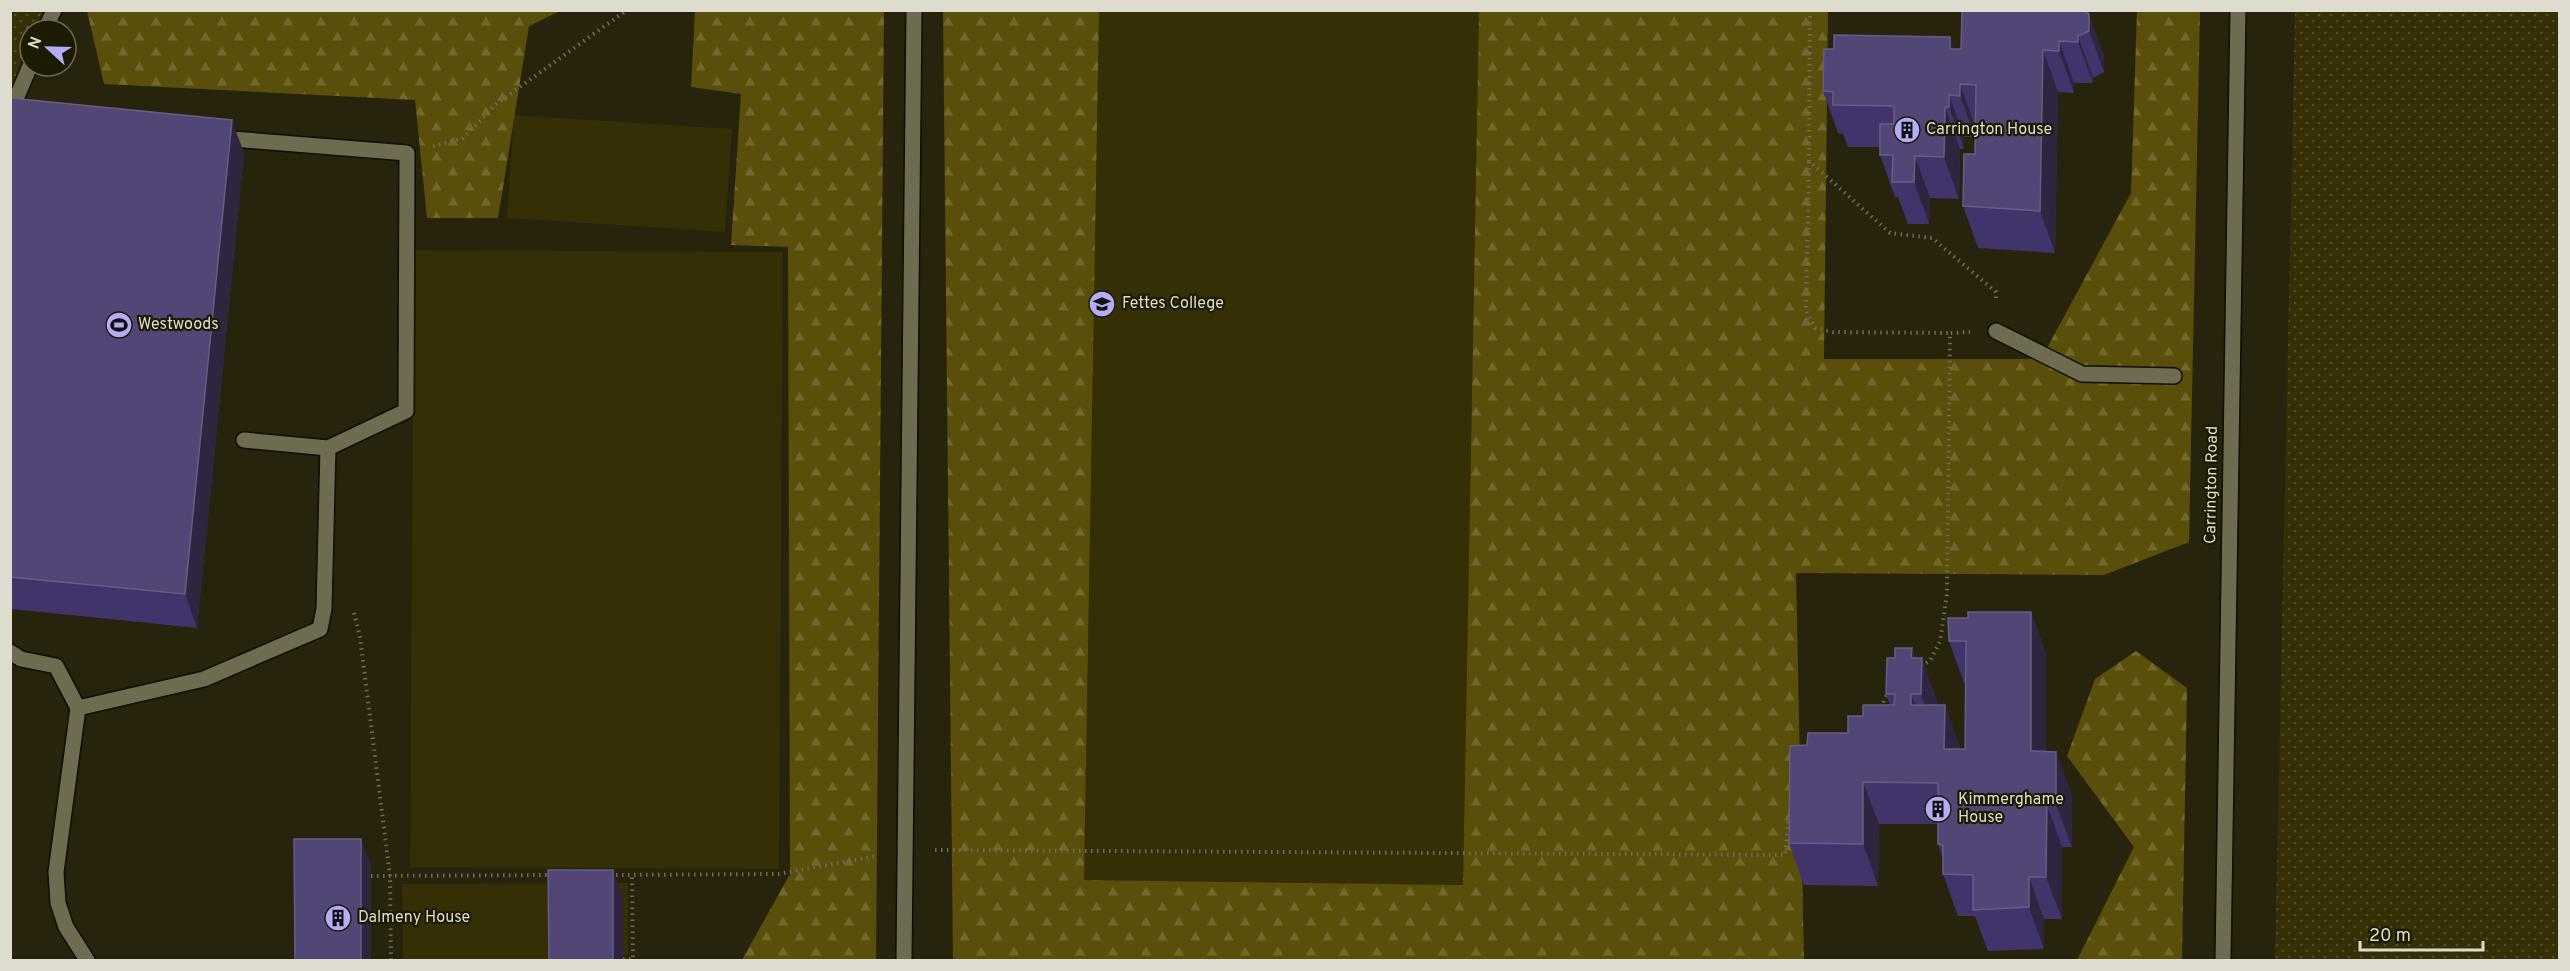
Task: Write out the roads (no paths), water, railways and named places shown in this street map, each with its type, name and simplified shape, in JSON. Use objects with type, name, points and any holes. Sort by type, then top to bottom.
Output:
[{"type":"street","points":[[904,960],[914,10]]},
{"type":"street","name":"Carrington Road","points":[[2223,960],[2238,10]]},
{"type":"street","points":[[14,118],[26,78]]},
{"type":"street","points":[[209,136],[407,153],[406,411],[328,448],[244,440]]},
{"type":"street","points":[[1996,331],[2082,374],[2174,376]]},
{"type":"street","points":[[78,708],[204,679],[320,629],[324,609],[328,448]]},
{"type":"street","points":[[10,652],[21,659],[56,666],[78,708],[56,872],[58,903],[66,927],[87,959]]},
{"type":"place","name":"Carrington House","points":[[1907,130]]},
{"type":"place","name":"Fettes College","points":[[1102,304]]},
{"type":"place","name":"Westwoods","points":[[119,325]]},
{"type":"place","name":"Kimmerghame House","points":[[1938,809]]},
{"type":"place","name":"Dalmeny House","points":[[338,918]]}]
